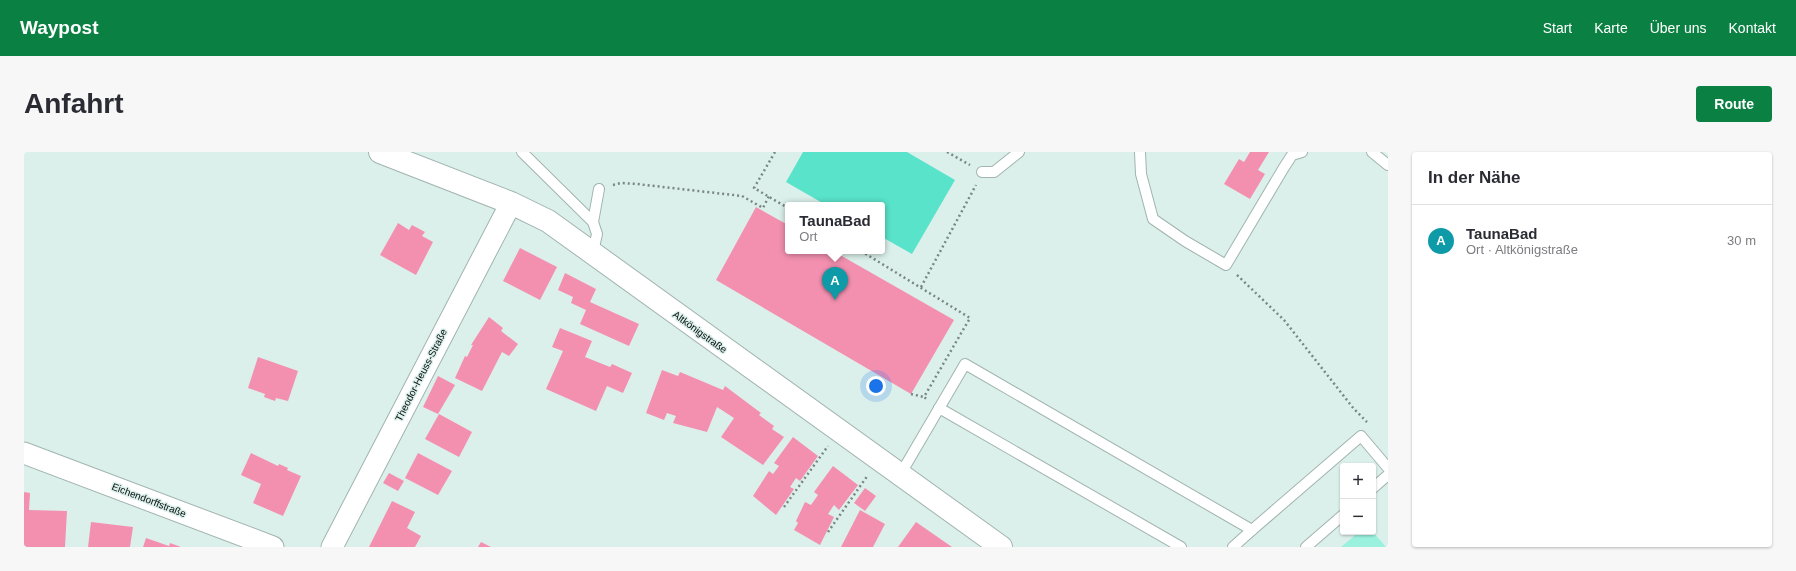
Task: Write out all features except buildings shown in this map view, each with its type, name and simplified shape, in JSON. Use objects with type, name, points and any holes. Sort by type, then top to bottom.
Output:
[{"type":"street","name":"Altkönigstraße","points":[[380,152],[511,203],[548,221],[593,252],[646,293],[878,460],[1001,547]]},
{"type":"street","name":"Theodor-Heuss-Straße","points":[[332,547],[511,203]]},
{"type":"street","name":"Eichendorffstraße","points":[[24,453],[273,547]]},
{"type":"lane","points":[[522,152],[593,222],[597,234],[593,252]]},
{"type":"lane","points":[[982,172],[994,172],[1019,152]]},
{"type":"lane","points":[[1140,152],[1142,174],[1153,219],[1185,241],[1226,265],[1292,155],[1302,152]]},
{"type":"lane","points":[[1372,152],[1388,165]]},
{"type":"lane","points":[[593,222],[599,189]]},
{"type":"lane","points":[[900,475],[965,364],[1252,530]]},
{"type":"lane","points":[[939,408],[1181,547]]},
{"type":"lane","points":[[1233,547],[1361,436],[1388,468]]},
{"type":"lane","points":[[1376,485],[1388,475]]},
{"type":"lane","points":[[1306,547],[1340,518]]},
{"type":"path","points":[[775,152],[754,188],[785,206]]},
{"type":"path","points":[[921,287],[982,172],[947,152]]},
{"type":"path","points":[[599,189],[621,183],[742,196],[763,208],[769,196]]},
{"type":"path","points":[[866,254],[970,318],[924,397]]},
{"type":"path","points":[[1226,265],[1284,320],[1354,409],[1372,426],[1361,436]]},
{"type":"path","points":[[912,394],[924,397],[930,401]]},
{"type":"path","points":[[784,507],[839,431]]},
{"type":"path","points":[[828,532],[878,460]]},
{"type":"shaded area","points":[[803,152],[907,152],[955,180],[912,254],[885,239],[885,202],[821,202],[786,182]]},
{"type":"shaded area","points":[[1355,535],[1376,535],[1386,547],[1341,547]]},
{"type":"place","name":"TaunaBad","points":[[835,300]]}]
